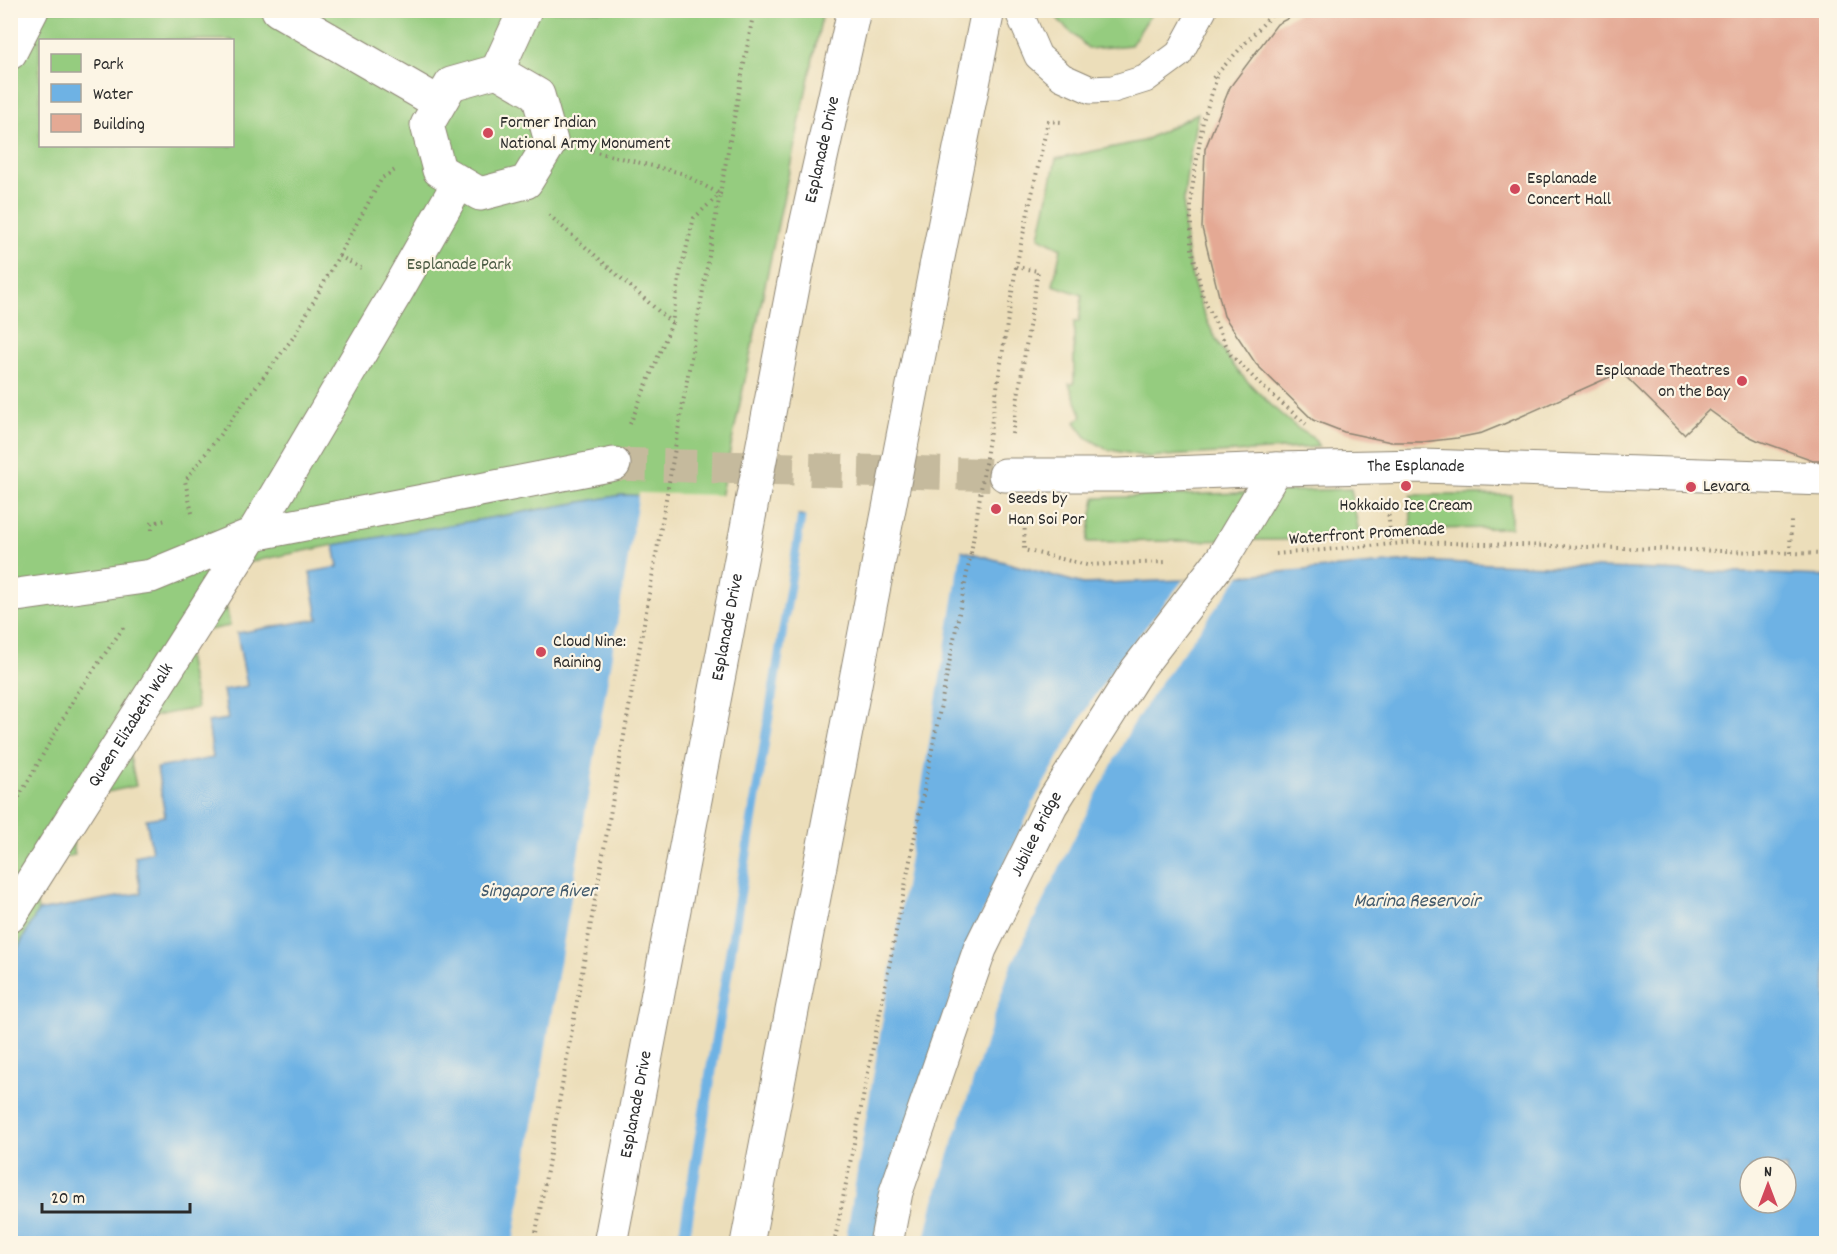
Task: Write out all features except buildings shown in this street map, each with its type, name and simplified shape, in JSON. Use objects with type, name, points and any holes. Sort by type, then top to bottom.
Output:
[{"type":"main road","points":[[10,53],[32,10]]},
{"type":"main road","points":[[278,10],[439,103]]},
{"type":"main road","points":[[497,71],[525,10]]},
{"type":"main road","name":"Esplanade Drive","points":[[610,1244],[798,261],[854,10]]},
{"type":"main road","points":[[747,1244],[988,10]]},
{"type":"main road","points":[[497,71],[538,95],[551,141],[526,182],[480,194],[439,170],[427,125],[439,103],[451,84],[497,71]]},
{"type":"main road","name":"Queen Elizabeth Walk","points":[[16,898],[253,534],[459,182]]},
{"type":"main road","points":[[10,596],[151,576],[253,534],[614,464]]},
{"type":"main road","name":"The Esplanade","points":[[1016,474],[1119,475],[1422,465],[1827,479]]},
{"type":"main road","name":"Jubilee Bridge","points":[[886,1244],[896,1192],[986,939],[1051,805],[1137,670],[1215,568],[1276,469]]},
{"type":"lane","points":[[1018,10],[1038,56],[1062,77],[1091,90],[1113,89],[1145,79],[1179,54],[1203,10]]},
{"type":"path","points":[[534,1244],[754,10]]},
{"type":"path","points":[[1217,75],[1203,122],[1191,196],[1191,244],[1203,297],[1231,355],[1263,387],[1310,427]]},
{"type":"path","points":[[551,141],[681,172],[720,194]]},
{"type":"path","points":[[183,517],[193,515],[185,481],[295,335],[382,178],[433,147]]},
{"type":"path","points":[[515,185],[672,323]]},
{"type":"path","points":[[614,464],[672,323],[680,273],[694,218],[720,194]]},
{"type":"path","points":[[834,1244],[972,546],[1016,267],[1038,271],[1016,474]]},
{"type":"path","name":"Waterfront Promenade","points":[[1016,474],[1024,550],[1086,565],[1215,568],[1416,542],[1827,554]]},
{"type":"path","points":[[10,813],[78,692],[136,610],[151,576],[152,523],[172,519]]},
{"type":"green space","name":"Esplanade Park","points":[[11,11],[823,11],[720,498],[622,495],[334,545],[219,568],[230,626],[183,635],[197,708],[123,722],[136,786],[65,801],[75,855],[29,864],[38,911],[11,961]]},
{"type":"green space","points":[[1052,11],[1153,11],[1131,45],[1089,49],[1062,24]]},
{"type":"green space","points":[[1198,113],[1188,167],[1184,223],[1186,248],[1198,298],[1219,344],[1233,365],[1266,400],[1296,427],[1312,437],[1319,447],[1148,457],[1106,449],[1086,437],[1075,422],[1082,416],[1069,384],[1074,384],[1074,322],[1079,322],[1082,295],[1053,285],[1061,248],[1039,237],[1056,159],[1143,141]]},
{"type":"green space","points":[[1351,489],[1360,539],[1087,542],[1095,498]]},
{"type":"green space","points":[[1411,495],[1511,495],[1511,528],[1411,529]]},
{"type":"water","points":[[622,495],[720,498],[950,547],[1083,584],[1183,580],[1410,561],[1826,576],[1826,1243],[11,1244],[11,961],[38,911],[141,893],[135,856],[152,852],[146,819],[165,816],[157,768],[213,758],[208,722],[228,719],[223,690],[247,686],[237,633],[318,619],[310,572],[338,567],[334,545]]},
{"type":"pier","points":[[639,493],[720,495],[798,512],[677,1244],[513,1243]]},
{"type":"pier","points":[[806,514],[962,547],[845,1244],[689,1243]]},
{"type":"pier","points":[[1241,574],[1159,685],[1132,726],[1010,968],[934,1200],[924,1244],[874,1243],[967,947],[1036,797],[1091,701],[1121,658],[1183,580]]},
{"type":"tunnel","points":[[614,464],[1005,475]]},
{"type":"place","name":"Former Indian National Army Monument","points":[[488,133]]},
{"type":"place","name":"Esplanade Concert Hall","points":[[1515,189]]},
{"type":"place","name":"Esplanade Theatres on the Bay","points":[[1742,381]]},
{"type":"place","name":"Hokkaido Ice Cream","points":[[1406,486]]},
{"type":"place","name":"Levara","points":[[1691,487]]},
{"type":"place","name":"Seeds by Han Soi Por","points":[[996,509]]},
{"type":"place","name":"Cloud Nine: Raining","points":[[541,652]]},
{"type":"water label","name":"Singapore River","points":[[538,892]]},
{"type":"water label","name":"Marina Reservoir","points":[[1417,902]]}]
